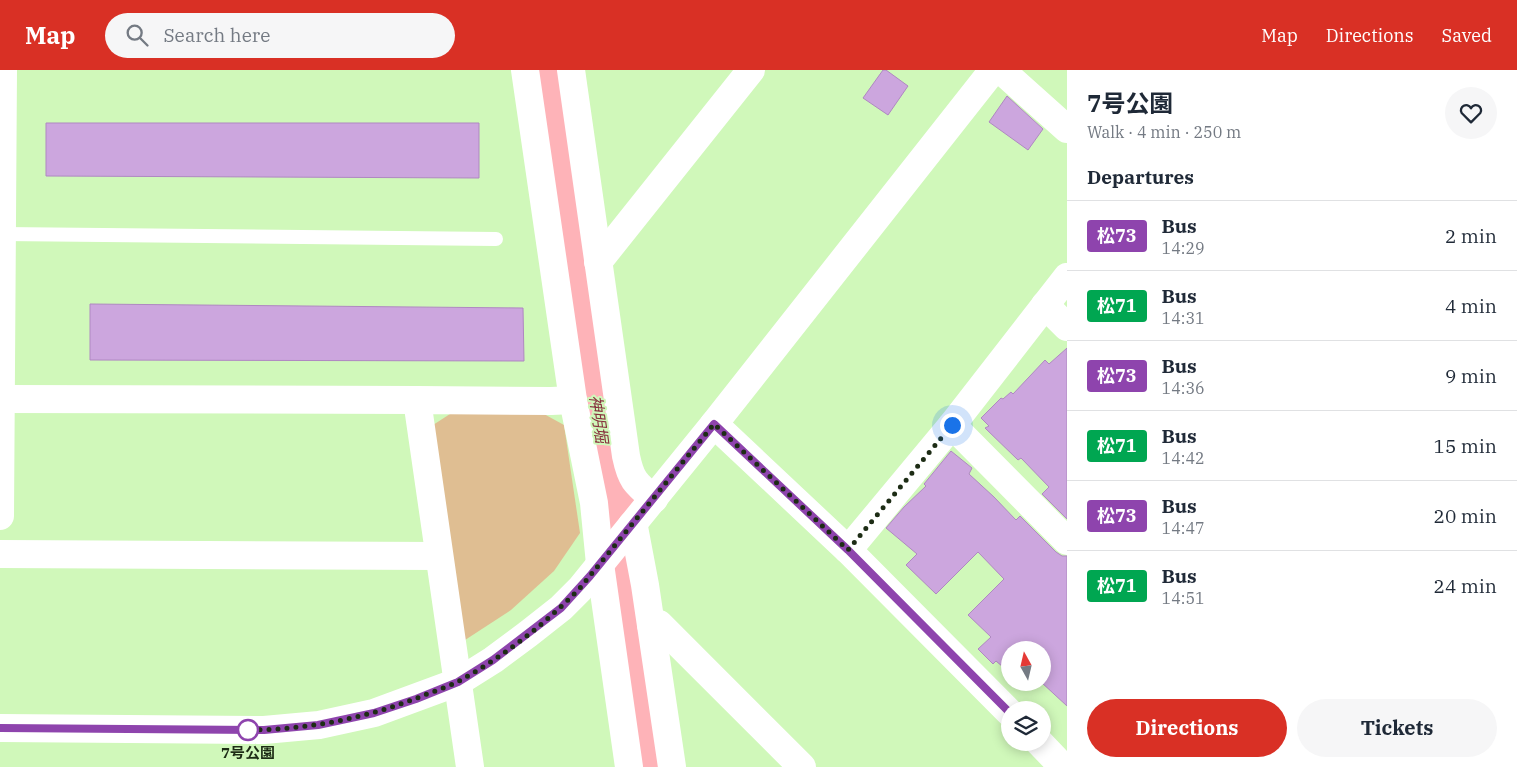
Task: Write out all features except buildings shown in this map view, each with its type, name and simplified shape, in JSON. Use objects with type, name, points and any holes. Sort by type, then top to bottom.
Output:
[{"type":"street","points":[[0,516],[3,70]]},
{"type":"street","points":[[524,70],[574,400],[603,561],[629,767]]},
{"type":"street","points":[[571,70],[629,472],[634,482],[654,499]]},
{"type":"street","points":[[598,262],[751,70]]},
{"type":"street","points":[[0,728],[264,730],[318,725],[374,713],[416,699],[458,682],[493,660],[561,608],[603,561],[714,424],[993,70]]},
{"type":"street","points":[[1000,70],[1067,129]]},
{"type":"street","points":[[848,550],[952,425],[1067,277]]},
{"type":"street","points":[[1045,305],[1067,327]]},
{"type":"street","points":[[1,399],[574,400]]},
{"type":"street","points":[[418,400],[470,767]]},
{"type":"street","points":[[714,424],[848,550],[1001,704]]},
{"type":"street","points":[[952,425],[1067,541]]},
{"type":"street","points":[[631,527],[634,528],[651,626],[672,767]]},
{"type":"street","points":[[0,554],[439,556]]},
{"type":"street","points":[[651,626],[659,624],[802,767]]},
{"type":"street","points":[[1048,751],[1063,767]]},
{"type":"lane","points":[[2,234],[496,239]]},
{"type":"shaded area","points":[[450,414],[544,414],[564,425],[580,533],[554,571],[511,610],[462,642],[433,425]]},
{"type":"waterway","name":"神明堀","points":[[549,70],[650,767]]},
{"type":"bus line","name":"松73","points":[[0,728],[264,730],[318,725],[374,713],[458,682],[493,660],[561,608],[590,576],[714,424],[848,550],[1001,704]]},
{"type":"place","name":"7号公園","points":[[248,730]]},
{"type":"route","points":[[248,730],[245,730],[318,725],[374,713],[458,682],[493,660],[561,608],[580,588],[714,424],[848,550],[952,425]]}]
